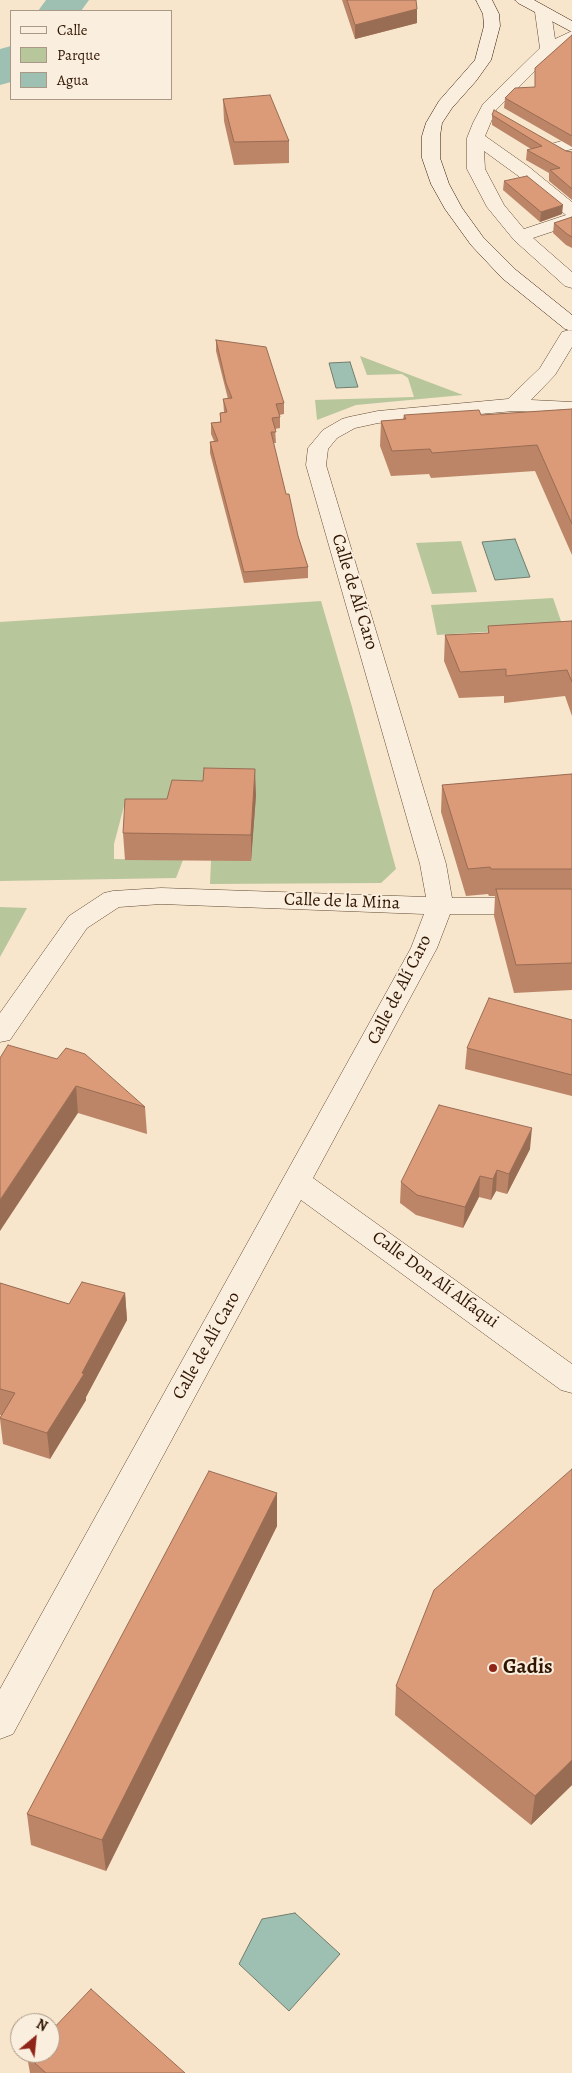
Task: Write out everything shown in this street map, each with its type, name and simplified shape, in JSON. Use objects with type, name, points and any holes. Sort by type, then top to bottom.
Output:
[{"type":"street","points":[[468,0],[488,40]]},
{"type":"street","points":[[487,1],[492,26],[483,60],[470,78],[445,105],[434,123],[431,136],[431,158],[440,184],[454,209],[477,241],[509,274],[550,308],[571,334],[548,371],[514,405]]},
{"type":"street","points":[[522,1],[572,27]]},
{"type":"street","points":[[542,12],[548,49]]},
{"type":"street","points":[[572,36],[548,49],[489,108],[476,138],[475,154],[476,168],[496,207],[520,236],[572,282]]},
{"type":"street","points":[[489,108],[506,118]]},
{"type":"street","points":[[476,138],[523,171],[572,211]]},
{"type":"street","points":[[540,138],[567,149]]},
{"type":"street","points":[[520,236],[572,220]]},
{"type":"street","name":"Calle de Alí Caro","points":[[0,1723],[424,948],[440,906],[433,864],[316,465],[318,448],[330,434],[349,423],[378,417],[514,405],[572,408]]},
{"type":"street","name":"Calle de la Mina","points":[[0,1033],[78,922],[113,899],[161,896],[440,906],[572,906]]},
{"type":"street","name":"Calle Don Alí Alfaqui","points":[[297,1182],[572,1380]]},
{"type":"green space","points":[[360,356],[463,395],[356,405],[317,420],[315,400],[414,397],[408,378],[402,374],[367,375]]},
{"type":"green space","points":[[461,541],[477,592],[432,594],[416,543]]},
{"type":"green space","points":[[553,598],[563,627],[437,635],[431,605]]},
{"type":"green space","points":[[321,601],[396,869],[381,883],[210,884],[211,861],[173,806],[124,806],[114,844],[114,859],[183,860],[176,878],[0,881],[0,622]]},
{"type":"green space","points":[[0,907],[27,908],[0,957]]},
{"type":"water","points":[[350,362],[358,387],[336,388],[329,363]]},
{"type":"water","points":[[515,539],[530,577],[495,580],[482,542]]},
{"type":"water","points":[[295,1913],[340,1954],[289,2011],[239,1964],[262,1919]]},
{"type":"building","points":[[347,0],[416,0],[417,9],[355,25]]},
{"type":"building","points":[[572,35],[572,136],[505,98],[515,88],[535,87],[535,68]]},
{"type":"building","points":[[270,95],[289,141],[234,142],[223,99]]},
{"type":"building","points":[[494,110],[566,151],[572,152],[572,189],[550,170],[560,168],[527,150],[542,146],[492,115]]},
{"type":"building","points":[[527,176],[563,205],[541,212],[504,181]]},
{"type":"building","points":[[572,217],[572,237],[554,223]]},
{"type":"building","points":[[216,340],[266,347],[284,403],[276,404],[280,417],[272,418],[276,432],[271,432],[286,494],[289,494],[298,536],[308,567],[244,572],[210,442],[218,441],[211,423],[221,422],[220,413],[227,412],[223,399],[232,398],[226,383]]},
{"type":"building","points":[[572,409],[572,524],[537,445],[432,453],[430,449],[392,451],[381,421],[406,419],[404,415],[479,410],[481,415]]},
{"type":"building","points":[[572,621],[572,682],[567,670],[506,676],[506,669],[460,672],[445,635],[489,633],[488,626]]},
{"type":"building","points":[[204,768],[255,769],[251,835],[123,833],[125,799],[167,799],[172,780],[203,781]]},
{"type":"building","points":[[572,774],[572,869],[491,869],[490,867],[468,869],[442,785]]},
{"type":"building","points":[[496,889],[572,889],[572,963],[516,965]]},
{"type":"building","points":[[489,998],[572,1020],[572,1075],[467,1048]]},
{"type":"building","points":[[8,1045],[57,1059],[66,1048],[85,1054],[145,1107],[76,1086],[0,1200],[0,1058]]},
{"type":"building","points":[[439,1105],[532,1128],[509,1174],[497,1170],[493,1179],[480,1176],[465,1207],[417,1195],[401,1182]]},
{"type":"building","points":[[82,1282],[125,1293],[82,1373],[84,1374],[47,1433],[0,1418],[15,1393],[0,1389],[0,1283],[69,1304]]},
{"type":"building","name":"Gadis","points":[[572,1469],[572,1760],[535,1796],[396,1686],[434,1590]]},
{"type":"building","points":[[209,1471],[277,1493],[102,1840],[27,1814]]},
{"type":"building","points":[[91,1989],[185,2073],[46,2073],[35,2063],[60,2063],[60,2022]]},
{"type":"waterway","points":[[59,10],[69,0]]},
{"type":"waterway","points":[[0,72],[10,60]]},
{"type":"place","name":"Gadis","points":[[493,1668]]}]
